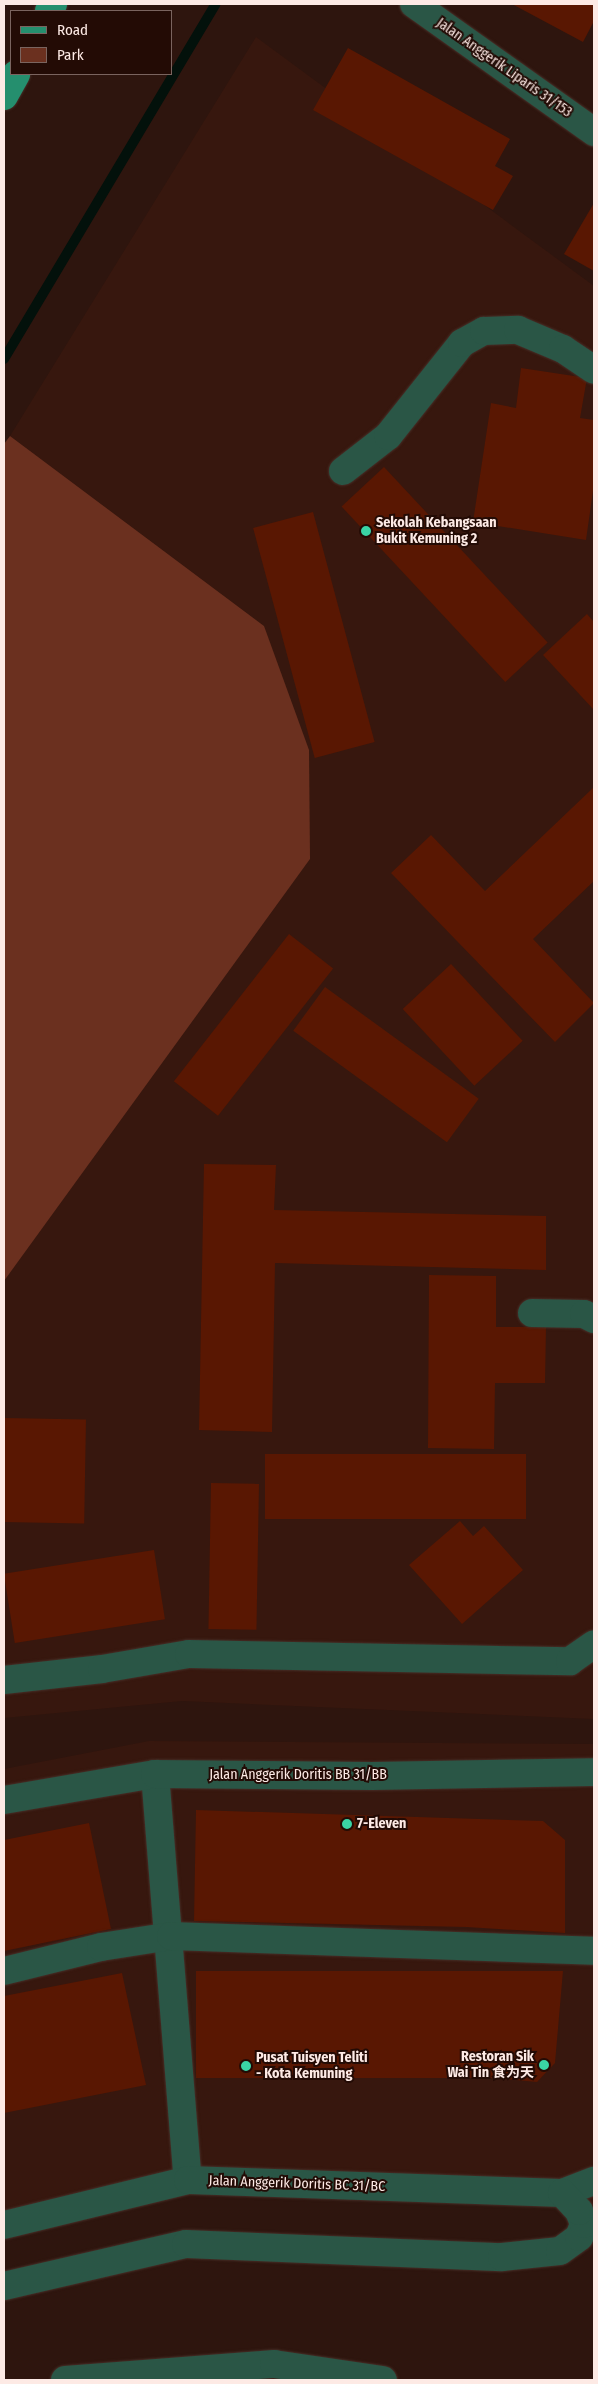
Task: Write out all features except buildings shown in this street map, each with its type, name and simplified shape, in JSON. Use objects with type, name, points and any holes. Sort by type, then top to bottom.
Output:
[{"type":"main road","points":[[4,96],[15,75]]},
{"type":"street","name":"Jalan Anggerik Liparis 31/153","points":[[414,4],[594,132]]},
{"type":"street","points":[[343,472],[388,436],[462,343],[484,331],[518,330],[562,349],[594,370]]},
{"type":"street","points":[[532,1313],[584,1314],[594,1319]]},
{"type":"street","points":[[4,1680],[102,1669],[189,1654],[570,1661],[594,1644]]},
{"type":"street","name":"Jalan Anggerik Doritis BB 31/BB","points":[[4,1800],[155,1774],[372,1776],[594,1772]]},
{"type":"street","points":[[155,1774],[171,1936],[188,2180]]},
{"type":"street","points":[[4,1972],[101,1947],[171,1936],[594,1951]]},
{"type":"street","name":"Jalan Anggerik Doritis BC 31/BC","points":[[4,2225],[188,2180],[562,2193],[594,2180]]},
{"type":"street","points":[[4,2286],[186,2244],[502,2257],[560,2251],[579,2237],[584,2224],[579,2210],[562,2193]]},
{"type":"street","points":[[65,2380],[274,2364],[383,2380]]},
{"type":"shaded area","points":[[256,37],[594,286],[594,1719],[182,1701],[4,1718],[4,1281],[310,859],[264,626],[10,436]]},
{"type":"shaded area","points":[[149,1741],[594,1744],[594,2205],[196,2194],[4,2230],[4,1769]]},
{"type":"green space","points":[[10,436],[264,626],[309,750],[310,859],[4,1281],[4,444]]},
{"type":"waterway","points":[[4,359],[216,4]]},
{"type":"place","name":"Sekolah Kebangsaan Bukit Kemuning 2","points":[[366,531]]},
{"type":"place","name":"7-Eleven","points":[[347,1824]]},
{"type":"place","name":"Restoran Sik Wai Tin 食为天","points":[[544,2065]]},
{"type":"place","name":"Pusat Tuisyen Teliti - Kota Kemuning","points":[[246,2066]]}]
